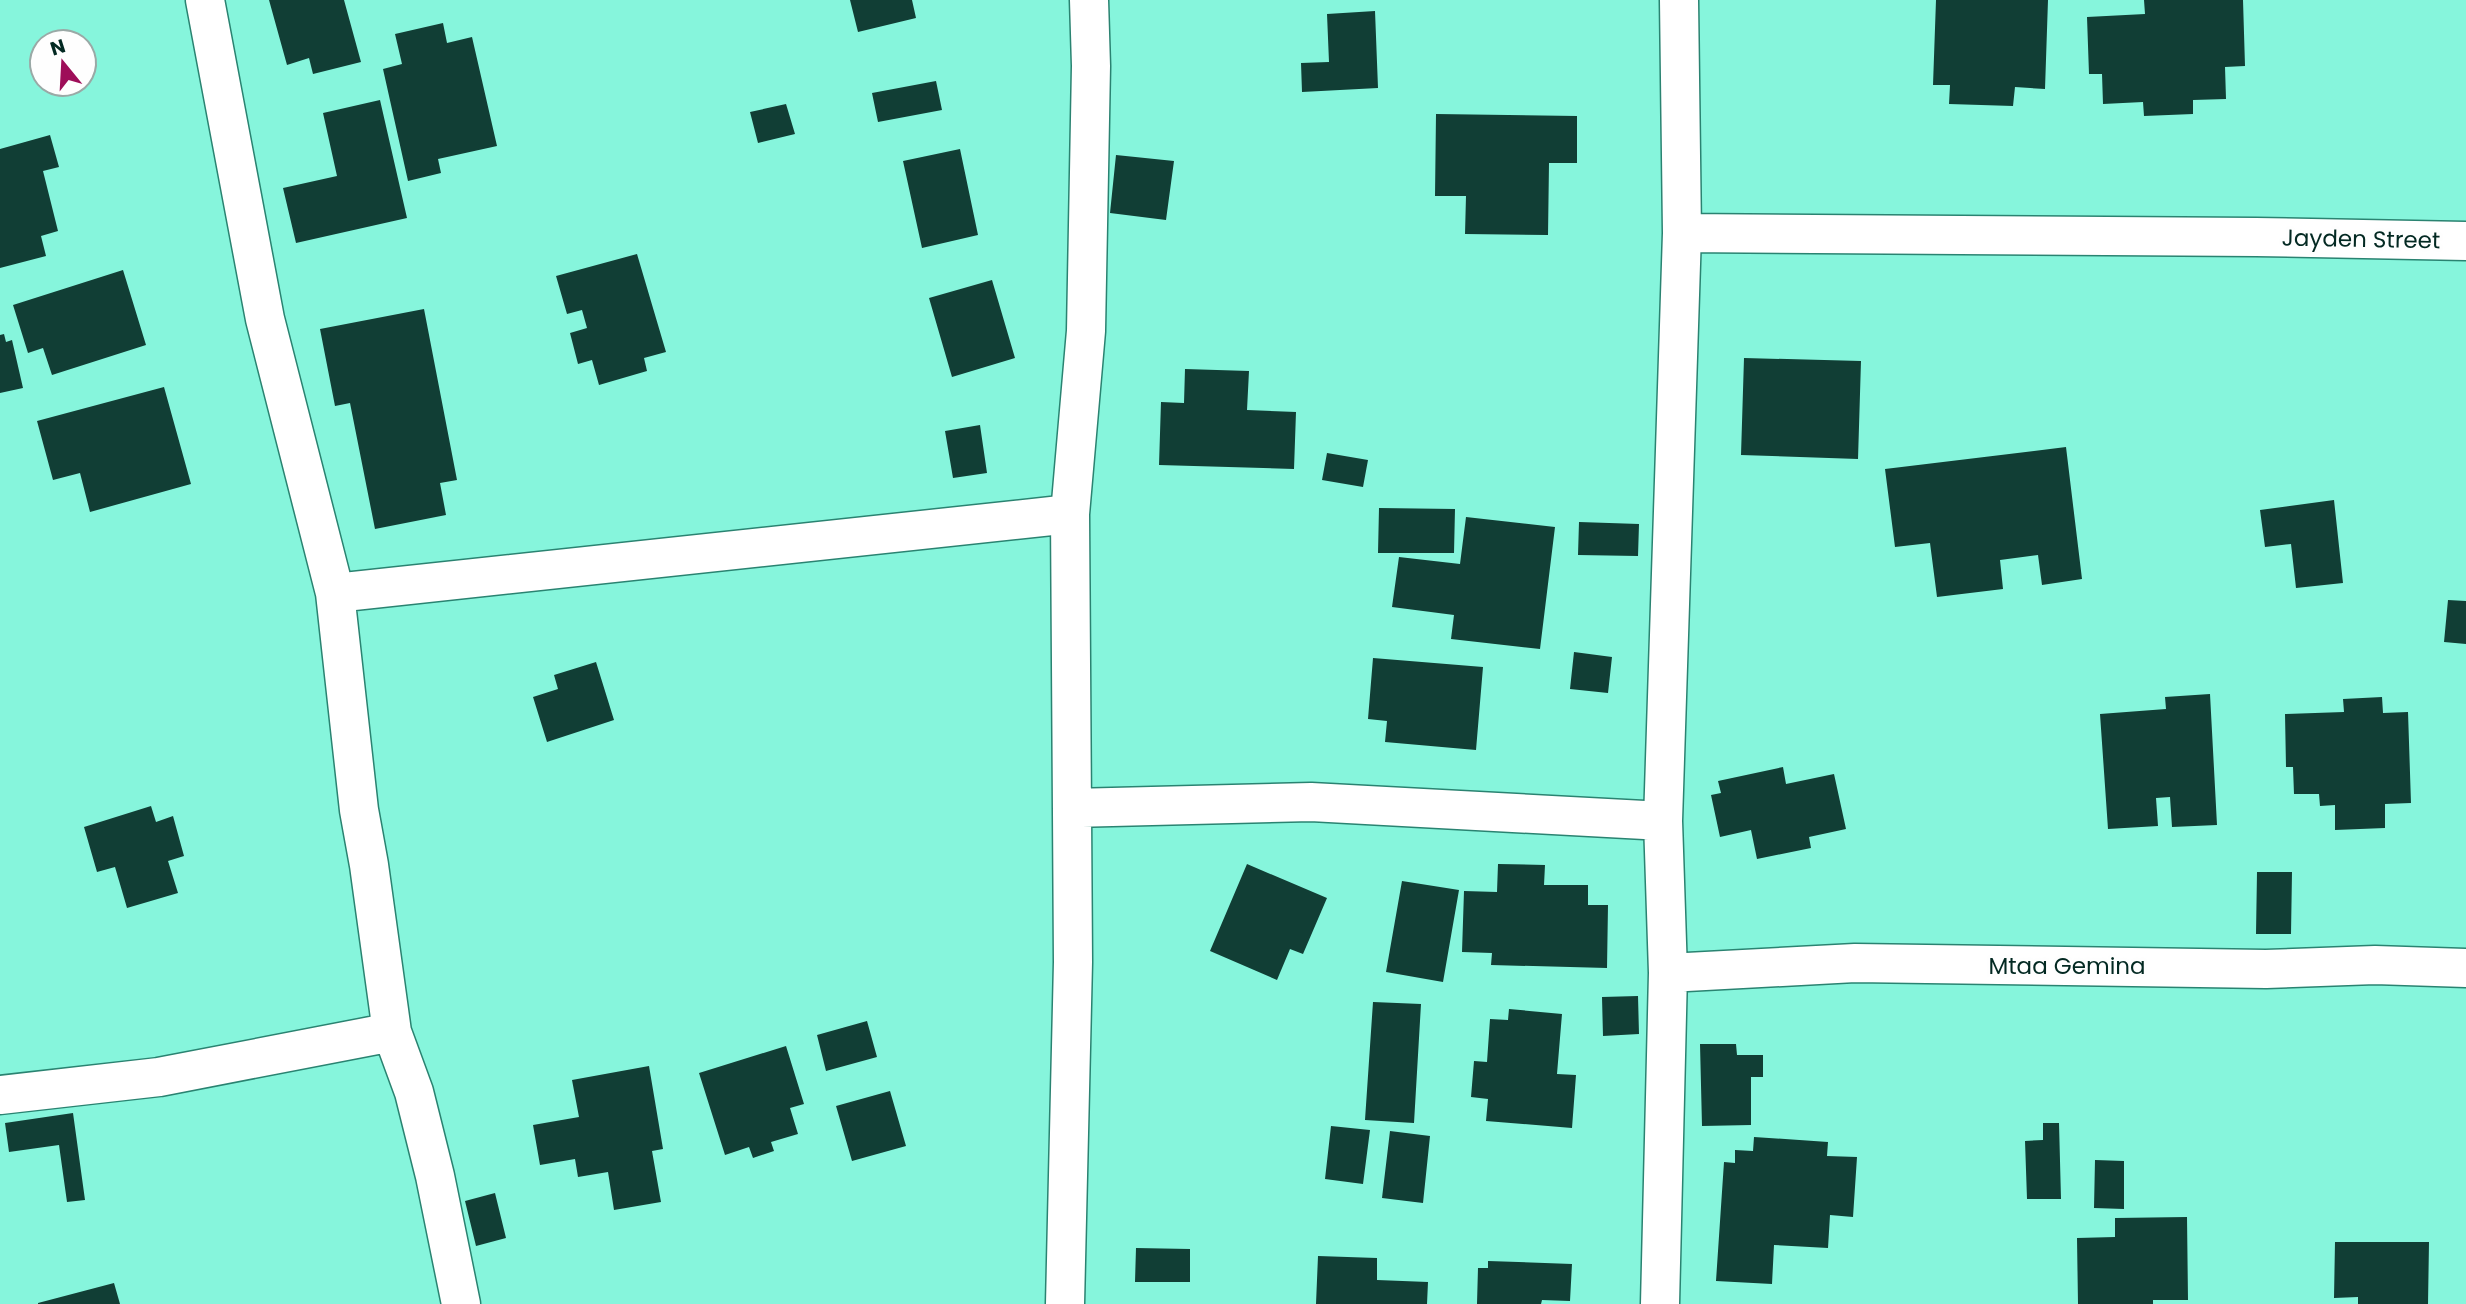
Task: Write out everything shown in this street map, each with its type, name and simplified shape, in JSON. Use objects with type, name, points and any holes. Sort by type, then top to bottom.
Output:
[{"type":"street","points":[[205,0],[265,319],[335,593],[359,810],[392,1032],[420,1116],[461,1304]]},
{"type":"street","points":[[1065,1304],[1073,962],[1070,514],[1086,331],[1091,66],[1089,0]]},
{"type":"street","points":[[1660,1304],[1668,974],[1663,821],[1682,233],[1679,0]]},
{"type":"street","name":"Jayden Street","points":[[1682,233],[2466,241]]},
{"type":"street","points":[[335,593],[1070,514]]},
{"type":"street","points":[[1072,808],[1311,802],[1663,821]]},
{"type":"street","name":"Mtaa Gemina","points":[[1668,974],[1855,963],[2266,969],[2375,965],[2466,968]]},
{"type":"street","points":[[0,1095],[159,1077],[392,1032]]},
{"type":"building","points":[[269,0],[344,0],[361,62],[313,74],[309,58],[287,65]]},
{"type":"building","points":[[850,0],[912,0],[916,18],[858,32]]},
{"type":"building","points":[[1936,0],[2048,0],[2045,89],[2015,87],[2013,106],[1949,104],[1950,85],[1933,85]]},
{"type":"building","points":[[2144,0],[2243,0],[2245,66],[2225,67],[2226,99],[2193,100],[2193,114],[2144,116],[2143,102],[2103,104],[2102,74],[2089,74],[2087,17],[2145,14]]},
{"type":"building","points":[[1375,11],[1378,88],[1302,92],[1301,63],[1329,62],[1327,14]]},
{"type":"building","points":[[443,23],[447,43],[472,37],[497,146],[438,159],[441,173],[408,181],[383,69],[402,64],[395,34]]},
{"type":"building","points":[[936,81],[942,110],[878,122],[872,93]]},
{"type":"building","points":[[380,100],[407,218],[296,243],[283,188],[337,176],[323,113]]},
{"type":"building","points":[[786,104],[795,134],[758,143],[750,112]]},
{"type":"building","points":[[1436,114],[1577,116],[1577,163],[1549,163],[1548,235],[1465,234],[1466,196],[1435,196]]},
{"type":"building","points":[[50,135],[59,167],[43,171],[58,231],[41,236],[46,256],[0,268],[0,149]]},
{"type":"building","points":[[960,149],[978,235],[922,248],[903,161]]},
{"type":"building","points":[[1116,155],[1174,161],[1166,220],[1110,213]]},
{"type":"building","points":[[637,254],[666,352],[644,358],[647,371],[599,385],[592,360],[578,364],[570,333],[587,328],[582,310],[567,314],[556,276]]},
{"type":"building","points":[[123,270],[146,345],[52,375],[43,348],[28,353],[13,305]]},
{"type":"building","points":[[992,280],[1015,358],[952,377],[929,298]]},
{"type":"building","points":[[424,309],[457,480],[440,483],[446,515],[375,529],[350,403],[335,406],[320,329]]},
{"type":"building","points":[[4,334],[6,342],[12,340],[23,388],[0,393],[0,335]]},
{"type":"building","points":[[1744,358],[1861,361],[1858,459],[1741,455]]},
{"type":"building","points":[[1185,369],[1249,371],[1247,410],[1296,412],[1294,469],[1159,465],[1161,402],[1184,403]]},
{"type":"building","points":[[164,387],[191,484],[90,512],[80,473],[53,480],[37,421]]},
{"type":"building","points":[[980,425],[987,473],[953,478],[945,431]]},
{"type":"building","points":[[2066,447],[2082,579],[2042,585],[2038,555],[2000,560],[2003,589],[1937,597],[1930,543],[1895,547],[1885,469]]},
{"type":"building","points":[[1327,453],[1368,460],[1363,487],[1322,480]]},
{"type":"building","points":[[2334,500],[2343,583],[2296,588],[2291,544],[2265,547],[2260,510]]},
{"type":"building","points":[[1379,508],[1455,509],[1454,553],[1378,553]]},
{"type":"building","points":[[1466,517],[1555,527],[1540,649],[1451,639],[1454,615],[1392,607],[1399,557],[1460,564]]},
{"type":"building","points":[[1579,522],[1639,524],[1638,556],[1578,555]]},
{"type":"building","points":[[2448,600],[2466,601],[2466,644],[2444,642]]},
{"type":"building","points":[[1574,652],[1612,657],[1608,693],[1570,689]]},
{"type":"building","points":[[1373,658],[1483,667],[1476,750],[1385,742],[1387,721],[1368,719]]},
{"type":"building","points":[[596,662],[614,720],[547,742],[533,697],[558,689],[554,675]]},
{"type":"building","points":[[2210,694],[2217,825],[2172,827],[2170,797],[2156,798],[2158,826],[2108,829],[2100,714],[2166,709],[2165,697]]},
{"type":"building","points":[[2382,697],[2383,713],[2408,712],[2411,803],[2385,804],[2385,828],[2335,830],[2335,805],[2320,806],[2319,794],[2294,794],[2293,767],[2286,767],[2285,714],[2344,712],[2343,699]]},
{"type":"building","points":[[1783,767],[1786,784],[1834,774],[1846,829],[1809,837],[1811,848],[1757,859],[1751,830],[1720,837],[1711,795],[1721,793],[1718,781]]},
{"type":"building","points":[[151,806],[156,822],[173,816],[184,856],[168,861],[178,893],[127,908],[115,867],[97,872],[84,827]]},
{"type":"building","points":[[1247,864],[1327,898],[1303,954],[1290,949],[1277,980],[1210,951]]},
{"type":"building","points":[[1498,864],[1545,865],[1544,885],[1588,885],[1588,905],[1608,905],[1607,968],[1491,965],[1492,953],[1462,952],[1464,891],[1497,892]]},
{"type":"building","points":[[2257,872],[2292,872],[2291,934],[2256,934]]},
{"type":"building","points":[[1402,881],[1459,890],[1443,982],[1386,972]]},
{"type":"building","points":[[1638,996],[1639,1034],[1603,1036],[1602,997]]},
{"type":"building","points":[[1373,1002],[1421,1004],[1414,1123],[1365,1120]]},
{"type":"building","points":[[1509,1009],[1562,1014],[1557,1074],[1576,1075],[1572,1128],[1486,1121],[1488,1099],[1471,1097],[1474,1061],[1487,1062],[1490,1019],[1508,1020]]},
{"type":"building","points":[[867,1021],[877,1057],[826,1071],[817,1035]]},
{"type":"building","points":[[1700,1044],[1736,1044],[1737,1055],[1763,1055],[1763,1077],[1751,1077],[1751,1125],[1702,1126]]},
{"type":"building","points":[[786,1046],[804,1104],[790,1108],[798,1134],[771,1142],[774,1151],[753,1158],[749,1147],[725,1155],[699,1073]]},
{"type":"building","points":[[649,1066],[663,1149],[652,1151],[661,1202],[614,1210],[608,1172],[578,1177],[575,1159],[540,1165],[533,1125],[579,1117],[572,1080]]},
{"type":"building","points":[[890,1091],[906,1146],[852,1161],[836,1106]]},
{"type":"building","points":[[73,1113],[85,1200],[67,1202],[59,1145],[9,1152],[5,1123]]},
{"type":"building","points":[[2043,1123],[2059,1123],[2061,1199],[2027,1199],[2025,1141],[2043,1140]]},
{"type":"building","points":[[1331,1126],[1370,1130],[1363,1184],[1325,1179]]},
{"type":"building","points":[[1390,1131],[1430,1136],[1423,1203],[1382,1198]]},
{"type":"building","points":[[1754,1137],[1828,1142],[1827,1156],[1857,1157],[1853,1217],[1830,1215],[1828,1248],[1774,1245],[1772,1284],[1716,1281],[1724,1162],[1735,1163],[1735,1150],[1753,1151]]},
{"type":"building","points":[[2095,1160],[2124,1161],[2124,1209],[2094,1208]]},
{"type":"building","points":[[495,1193],[506,1238],[476,1246],[465,1201]]},
{"type":"building","points":[[2187,1217],[2188,1300],[2153,1300],[2153,1304],[2078,1304],[2077,1238],[2115,1237],[2115,1218]]},
{"type":"building","points":[[2335,1242],[2429,1242],[2428,1304],[2358,1304],[2358,1297],[2334,1298]]},
{"type":"building","points":[[1136,1248],[1190,1249],[1190,1282],[1135,1282]]},
{"type":"building","points":[[1318,1256],[1377,1258],[1377,1280],[1428,1282],[1427,1304],[1316,1304]]},
{"type":"building","points":[[1488,1261],[1572,1264],[1570,1301],[1477,1304],[1478,1268],[1488,1268]]},
{"type":"building","points":[[114,1283],[120,1304],[38,1304],[38,1303]]}]
